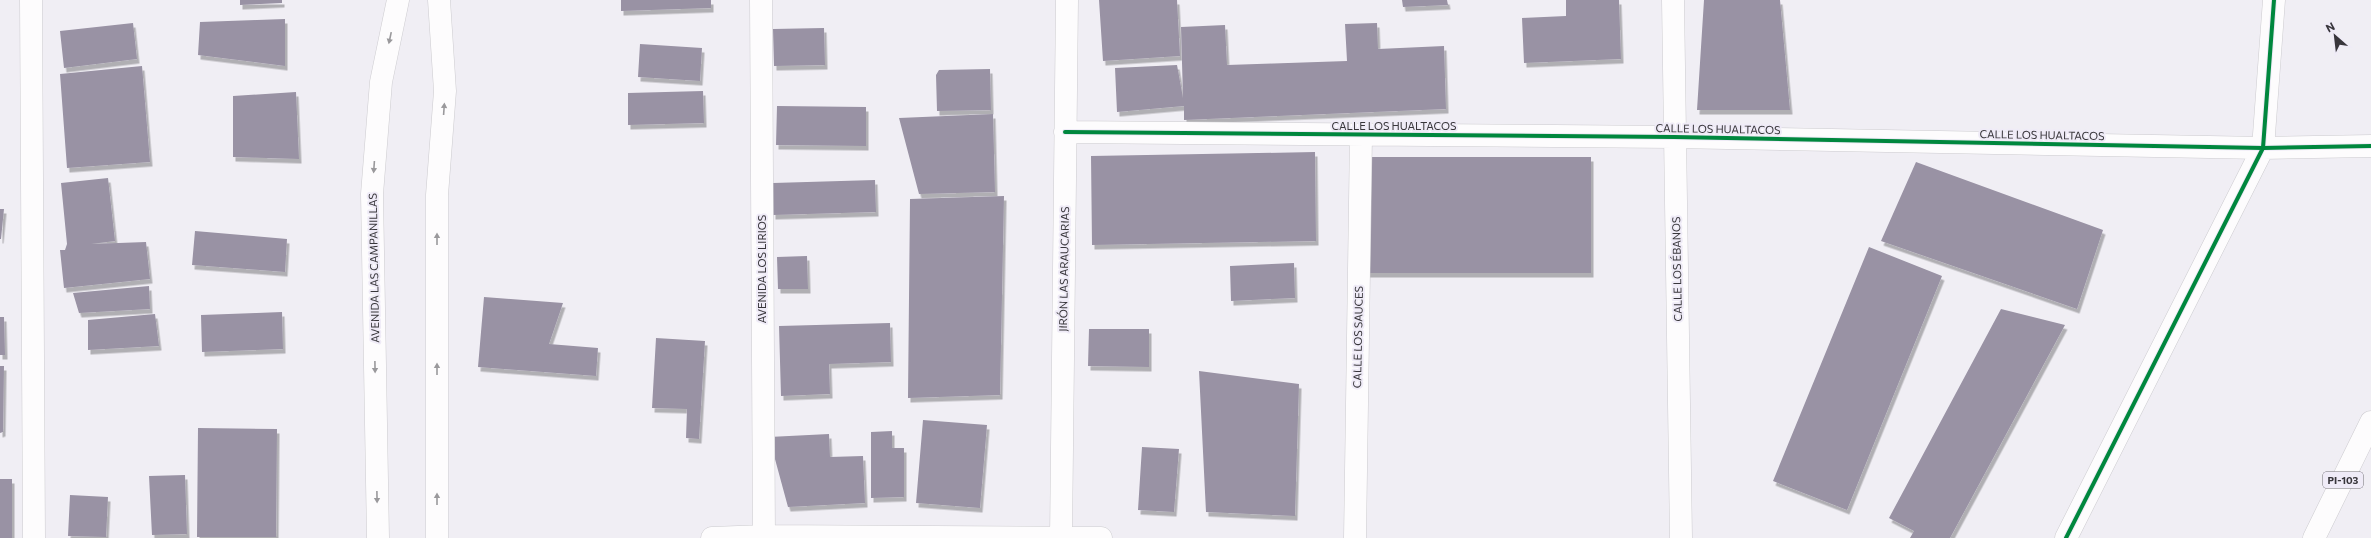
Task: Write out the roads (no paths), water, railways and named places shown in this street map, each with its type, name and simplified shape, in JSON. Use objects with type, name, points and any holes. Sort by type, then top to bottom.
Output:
[{"type":"street","points":[[31,0],[34,538]]},
{"type":"street","name":"AVENIDA LAS CAMPANILLAS","points":[[378,538],[372,194],[381,82],[398,0]]},
{"type":"street","points":[[437,538],[437,195],[445,91],[440,0]]},
{"type":"street","name":"AVENIDA LOS LIRIOS","points":[[761,0],[764,537]]},
{"type":"street","name":"JIRÓN LAS ARAUCARIAS","points":[[1060,537],[1067,0]]},
{"type":"street","name":"CALLE LOS ÉBANOS","points":[[1672,0],[1681,538]]},
{"type":"street","points":[[2066,538],[2264,148],[2274,0]]},
{"type":"street","name":"CALLE LOS HUALTACOS","points":[[1066,132],[1674,137],[2264,148],[2371,146]]},
{"type":"street","name":"CALLE LOS SAUCES","points":[[1355,538],[1361,135]]},
{"type":"street","name":"PI-103","points":[[2314,538],[2371,422]]},
{"type":"street","points":[[712,538],[1101,538]]}]
